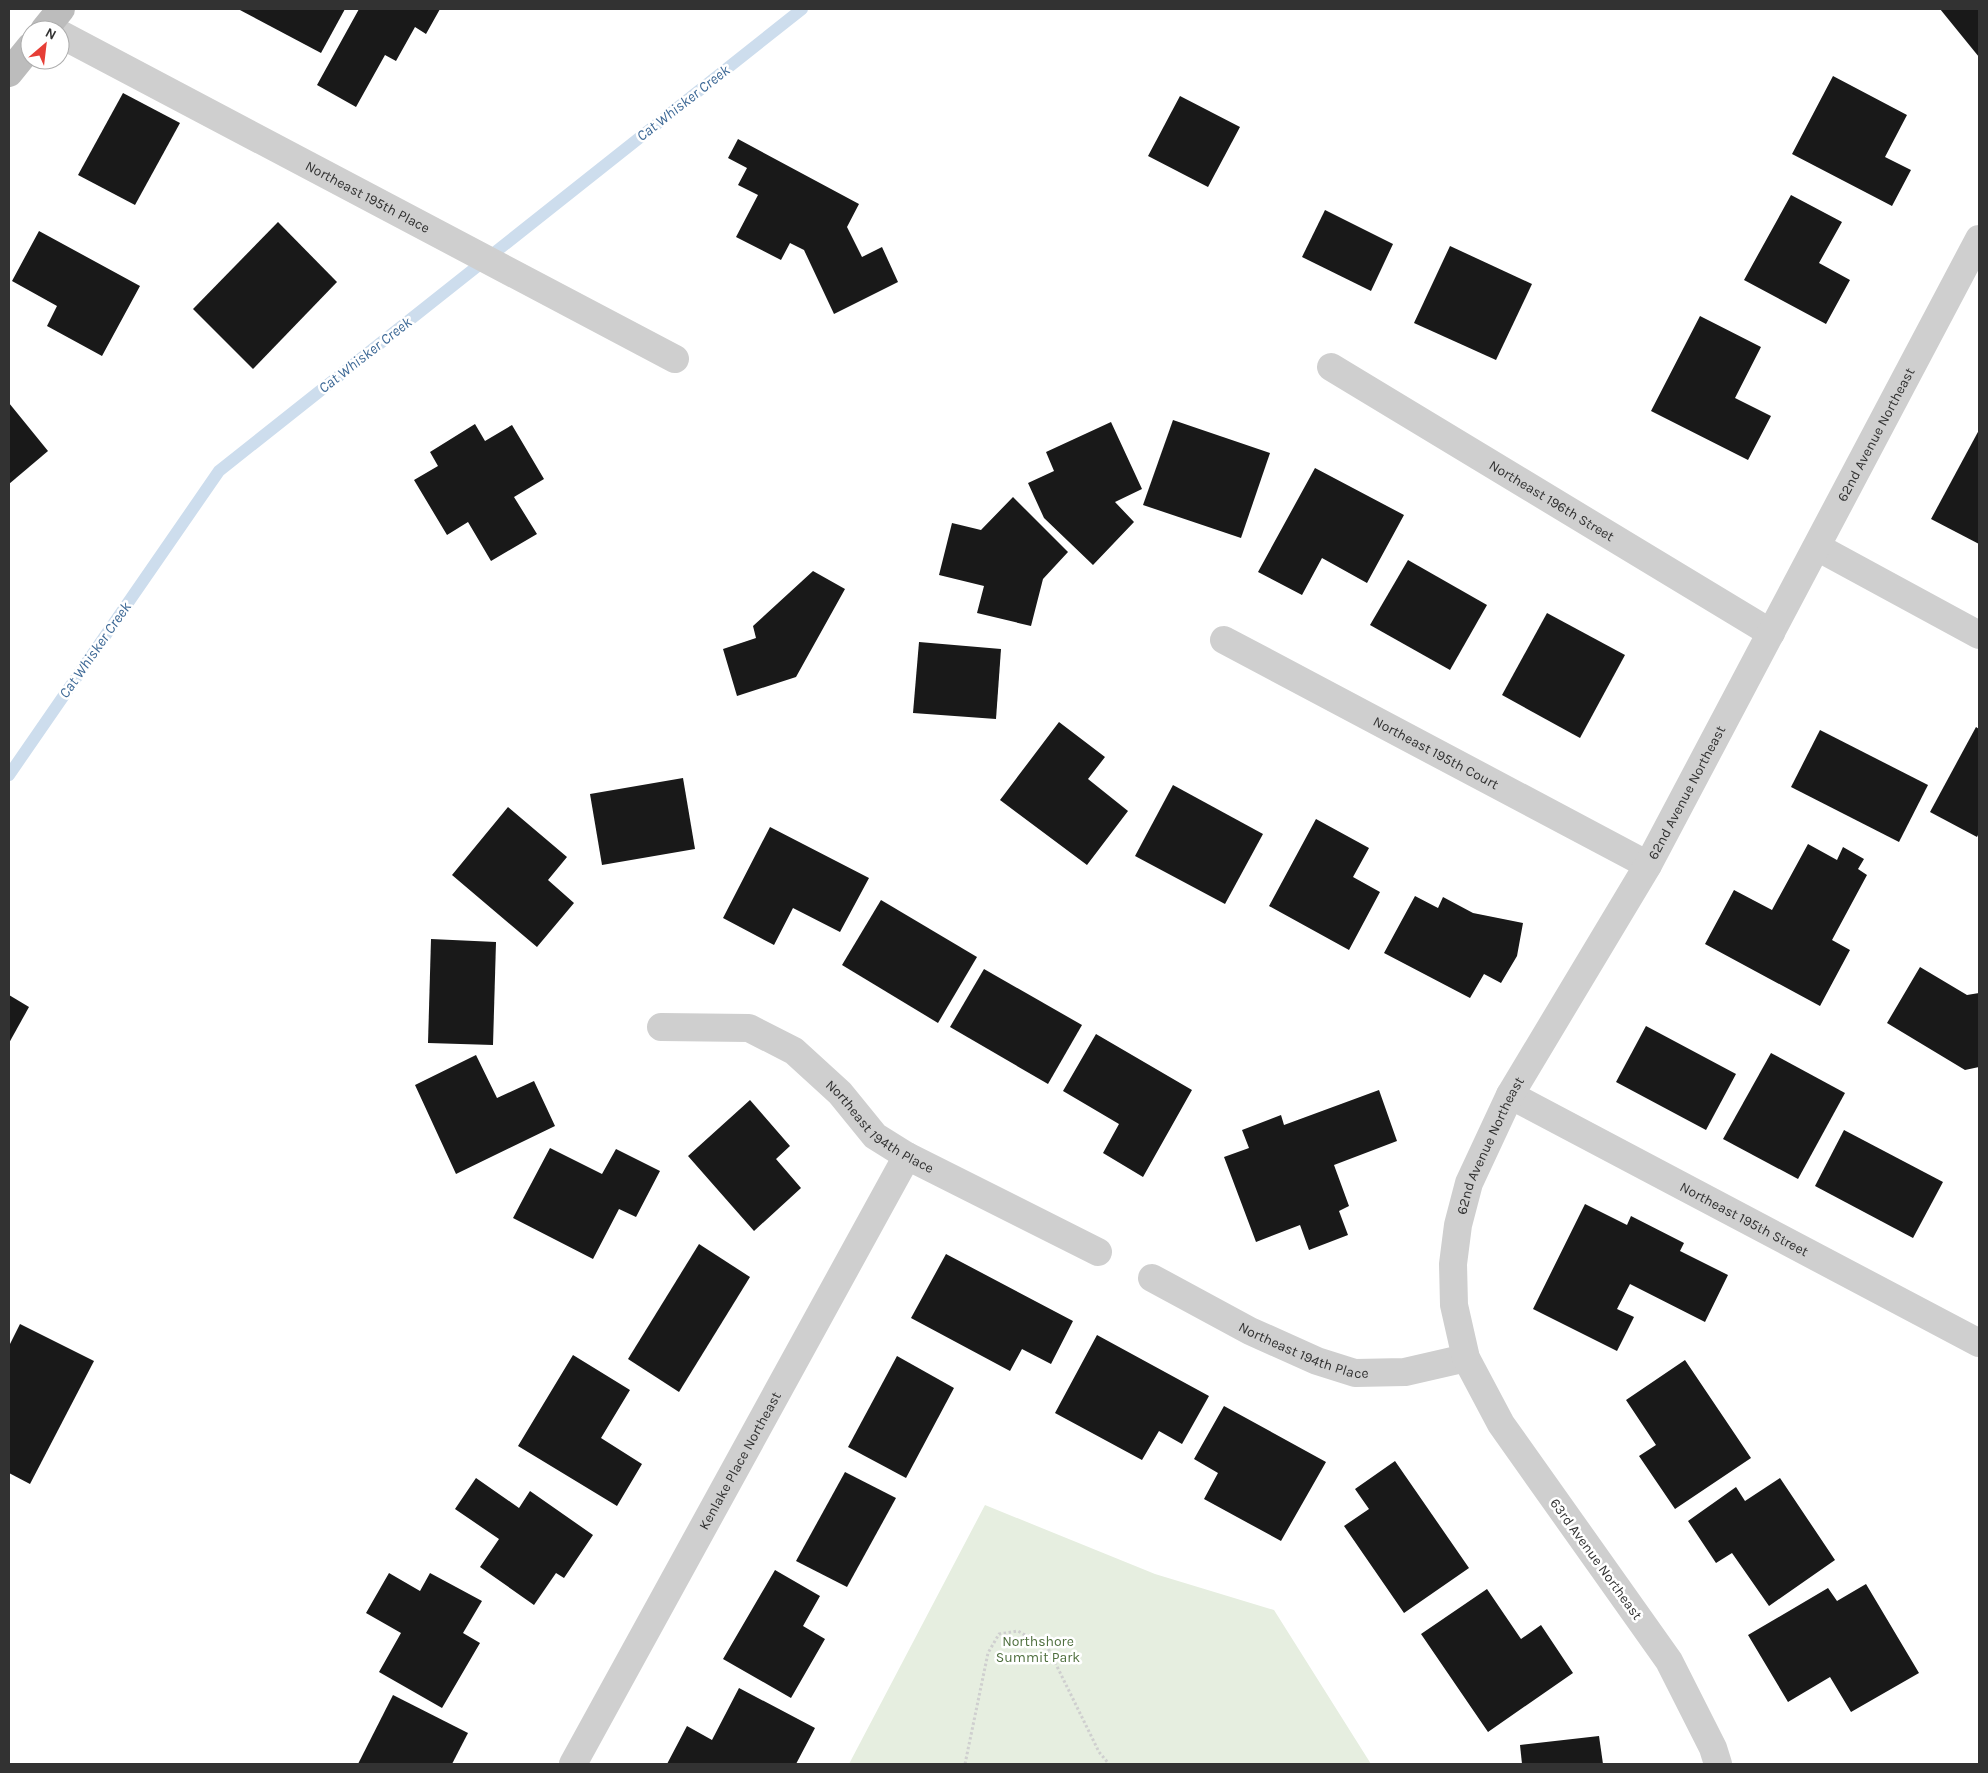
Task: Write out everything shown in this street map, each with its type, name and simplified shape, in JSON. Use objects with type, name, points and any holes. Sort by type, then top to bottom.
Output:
[{"type":"main road","points":[[9,73],[20,61]]},
{"type":"street","name":"Northeast 195th Place","points":[[70,40],[675,359]]},
{"type":"street","name":"62nd Avenue Northeast","points":[[1466,1358],[1454,1305],[1453,1264],[1458,1224],[1469,1183],[1510,1095],[1648,866],[1979,239]]},
{"type":"street","name":"Northeast 196th Street","points":[[1331,367],[1771,633]]},
{"type":"street","points":[[1817,547],[1979,635]]},
{"type":"street","name":"Northeast 195th Court","points":[[1224,640],[1648,866]]},
{"type":"street","name":"Northeast 194th Place","points":[[661,1027],[749,1028],[794,1051],[840,1094],[876,1136],[907,1156],[1098,1252]]},
{"type":"street","name":"Northeast 195th Street","points":[[1510,1095],[1979,1343]]},
{"type":"street","name":"Kenlake Place Northeast","points":[[573,1764],[907,1156]]},
{"type":"street","name":"Northeast 194th Place","points":[[1152,1278],[1250,1331],[1317,1361],[1355,1374],[1405,1372],[1466,1358]]},
{"type":"street","name":"63rd Avenue Northeast","points":[[1466,1358],[1501,1424],[1669,1661],[1713,1748],[1718,1764]]},
{"type":"path","points":[[965,1764],[988,1653],[1000,1634],[1018,1631],[1048,1648],[1099,1752],[1110,1764]]},
{"type":"green space","name":"Northshore Summit Park","points":[[985,1505],[1155,1574],[1274,1610],[1371,1764],[849,1764]]},
{"type":"building","points":[[238,9],[345,9],[321,53]]},
{"type":"building","points":[[359,9],[440,9],[426,34],[415,27],[396,61],[385,55],[356,107],[317,85]]},
{"type":"building","points":[[1940,9],[1979,9],[1979,57]]},
{"type":"building","points":[[1833,76],[1907,115],[1885,157],[1911,170],[1892,206],[1792,154]]},
{"type":"building","points":[[123,93],[180,123],[135,205],[78,175]]},
{"type":"building","points":[[1180,96],[1240,127],[1208,187],[1148,156]]},
{"type":"building","points":[[738,139],[859,204],[847,227],[862,257],[882,247],[898,282],[834,314],[804,250],[790,243],[781,260],[736,237],[758,195],[738,185],[747,168],[728,158]]},
{"type":"building","points":[[1791,195],[1842,222],[1819,263],[1850,280],[1826,324],[1744,280]]},
{"type":"building","points":[[1325,210],[1393,244],[1371,291],[1302,257]]},
{"type":"building","points":[[278,222],[337,282],[253,369],[193,309]]},
{"type":"building","points":[[39,231],[140,286],[102,356],[47,326],[57,306],[12,281]]},
{"type":"building","points":[[1450,246],[1532,284],[1496,360],[1414,323]]},
{"type":"building","points":[[1700,316],[1761,347],[1735,398],[1771,416],[1748,460],[1651,411]]},
{"type":"building","points":[[9,403],[48,451],[9,484]]},
{"type":"building","points":[[1173,420],[1270,453],[1241,538],[1143,505]]},
{"type":"building","points":[[1111,422],[1142,489],[1115,502],[1134,522],[1093,565],[1044,518],[1028,483],[1054,471],[1046,452]]},
{"type":"building","points":[[475,424],[485,441],[512,425],[544,479],[514,497],[537,534],[491,561],[468,522],[447,535],[414,480],[438,466],[430,452]]},
{"type":"building","points":[[1979,430],[1979,544],[1931,519]]},
{"type":"building","points":[[1315,468],[1404,515],[1367,583],[1322,558],[1302,595],[1258,572]]},
{"type":"building","points":[[1013,497],[1068,552],[1043,579],[1031,626],[977,613],[984,586],[939,575],[952,523],[981,530]]},
{"type":"building","points":[[1408,560],[1487,605],[1450,670],[1370,625]]},
{"type":"building","points":[[813,571],[845,589],[796,677],[737,696],[723,649],[756,638],[753,626]]},
{"type":"building","points":[[1547,613],[1625,655],[1580,738],[1502,695]]},
{"type":"building","points":[[919,642],[1001,649],[996,719],[913,713]]},
{"type":"building","points":[[1059,722],[1105,757],[1088,779],[1128,811],[1087,865],[1000,800]]},
{"type":"building","points":[[1976,727],[1979,729],[1979,833],[1977,837],[1930,812]]},
{"type":"building","points":[[1820,730],[1928,785],[1899,842],[1791,787]]},
{"type":"building","points":[[683,778],[695,849],[602,865],[590,794]]},
{"type":"building","points":[[1173,785],[1263,834],[1225,904],[1135,856]]},
{"type":"building","points":[[508,807],[567,857],[548,880],[574,903],[537,947],[452,875]]},
{"type":"building","points":[[1316,819],[1369,848],[1353,877],[1380,892],[1349,950],[1269,906]]},
{"type":"building","points":[[770,827],[869,878],[840,932],[793,908],[774,945],[723,918]]},
{"type":"building","points":[[1808,844],[1837,860],[1843,847],[1864,859],[1858,869],[1867,875],[1832,940],[1850,950],[1820,1006],[1705,944],[1734,890],[1772,910]]},
{"type":"building","points":[[1415,896],[1438,908],[1443,897],[1473,913],[1523,923],[1517,956],[1501,983],[1484,974],[1470,998],[1384,953]]},
{"type":"building","points":[[881,900],[977,957],[938,1023],[842,965]]},
{"type":"building","points":[[431,939],[496,942],[493,1045],[428,1043]]},
{"type":"building","points":[[1920,967],[1967,995],[1979,993],[1979,1067],[1965,1070],[1887,1023]]},
{"type":"building","points":[[984,969],[1082,1025],[1048,1084],[950,1027]]},
{"type":"building","points":[[9,995],[29,1007],[9,1043]]},
{"type":"building","points":[[1646,1026],[1736,1074],[1706,1130],[1616,1082]]},
{"type":"building","points":[[1096,1034],[1192,1090],[1143,1177],[1103,1153],[1119,1124],[1063,1091]]},
{"type":"building","points":[[1771,1053],[1845,1093],[1798,1179],[1723,1139]]},
{"type":"building","points":[[476,1055],[497,1098],[534,1081],[555,1126],[456,1174],[415,1085]]},
{"type":"building","points":[[1379,1090],[1397,1141],[1334,1165],[1349,1206],[1339,1211],[1348,1235],[1309,1250],[1300,1225],[1256,1242],[1224,1157],[1249,1148],[1242,1130],[1281,1115],[1284,1125]]},
{"type":"building","points":[[750,1100],[790,1146],[776,1159],[801,1188],[754,1231],[688,1156]]},
{"type":"building","points":[[1844,1130],[1943,1182],[1913,1238],[1815,1186]]},
{"type":"building","points":[[550,1148],[602,1174],[616,1149],[660,1171],[636,1217],[619,1209],[593,1259],[513,1218]]},
{"type":"building","points":[[1585,1204],[1627,1225],[1631,1216],[1684,1243],[1680,1251],[1728,1275],[1705,1322],[1630,1284],[1617,1309],[1634,1317],[1617,1351],[1533,1309]]},
{"type":"building","points":[[699,1244],[750,1277],[679,1392],[628,1359]]},
{"type":"building","points":[[946,1254],[1073,1321],[1051,1364],[1022,1349],[1010,1371],[911,1318]]},
{"type":"building","points":[[20,1324],[94,1361],[30,1484],[9,1473],[9,1346]]},
{"type":"building","points":[[1097,1335],[1209,1396],[1182,1444],[1159,1431],[1142,1460],[1055,1413]]},
{"type":"building","points":[[573,1355],[630,1390],[601,1438],[642,1464],[617,1506],[518,1446]]},
{"type":"building","points":[[897,1356],[954,1388],[906,1478],[848,1447]]},
{"type":"building","points":[[1685,1360],[1751,1458],[1675,1509],[1639,1456],[1656,1445],[1626,1400]]},
{"type":"building","points":[[1224,1406],[1326,1462],[1281,1541],[1204,1499],[1218,1473],[1194,1459]]},
{"type":"building","points":[[1395,1461],[1469,1568],[1404,1613],[1344,1526],[1369,1509],[1355,1489]]},
{"type":"building","points":[[845,1472],[896,1498],[847,1587],[796,1561]]},
{"type":"building","points":[[476,1478],[519,1508],[530,1491],[593,1535],[564,1578],[556,1573],[534,1605],[480,1567],[499,1539],[455,1509]]},
{"type":"building","points":[[1780,1478],[1835,1560],[1769,1606],[1732,1553],[1716,1563],[1688,1521],[1736,1487],[1745,1501]]},
{"type":"building","points":[[775,1570],[820,1596],[803,1626],[825,1639],[791,1698],[723,1659]]},
{"type":"building","points":[[389,1573],[420,1591],[430,1573],[482,1601],[463,1633],[480,1643],[442,1708],[379,1672],[401,1633],[366,1613]]},
{"type":"building","points":[[1866,1584],[1919,1673],[1851,1712],[1830,1677],[1788,1702],[1748,1635],[1828,1588],[1837,1601]]},
{"type":"building","points":[[1487,1589],[1521,1639],[1541,1625],[1573,1673],[1488,1732],[1421,1634]]},
{"type":"building","points":[[739,1688],[815,1728],[796,1764],[667,1764],[687,1726],[712,1740]]},
{"type":"building","points":[[393,1695],[468,1733],[452,1764],[358,1764]]},
{"type":"building","points":[[1599,1736],[1603,1764],[1522,1764],[1520,1745]]},
{"type":"waterway","name":"Cat Whisker Creek","points":[[9,775],[219,471],[802,9]]}]
